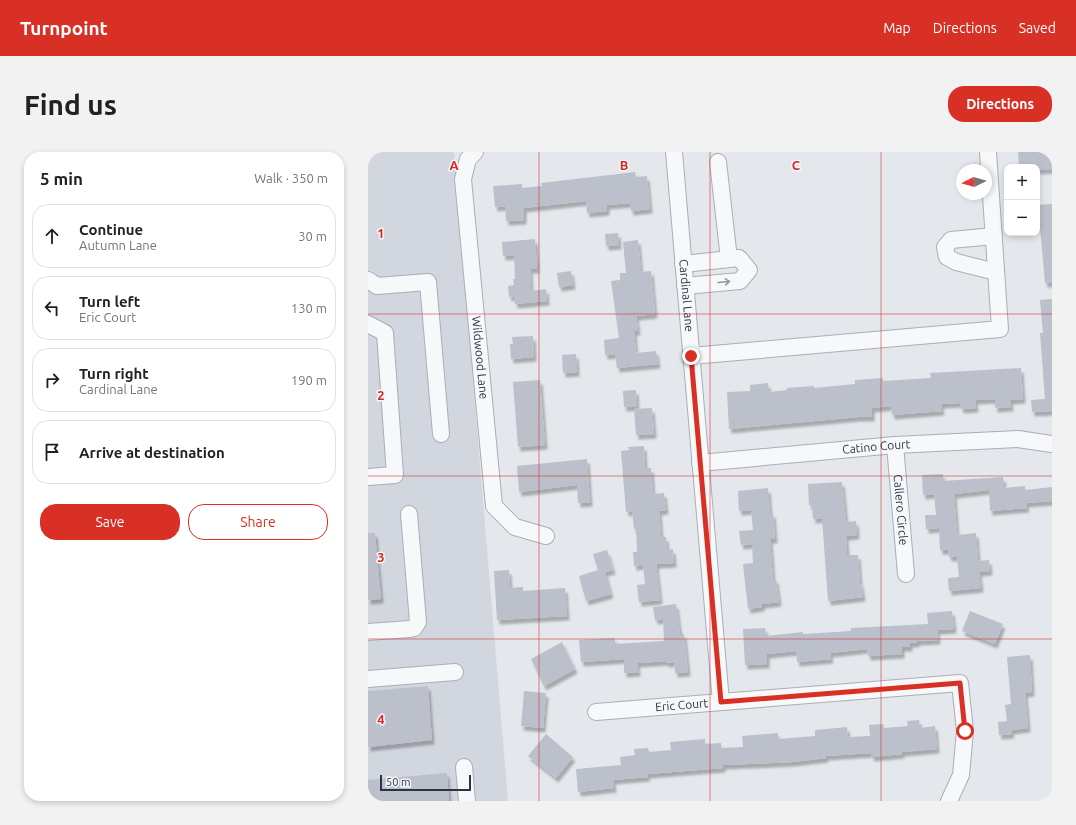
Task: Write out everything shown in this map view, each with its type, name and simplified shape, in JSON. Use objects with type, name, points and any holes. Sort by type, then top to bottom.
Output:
[{"type":"street","name":"Wildwood Lane","points":[[475,152],[468,159],[463,179],[494,506],[515,527],[546,536]]},
{"type":"street","name":"Cardinal Lane","points":[[674,152],[721,702]]},
{"type":"street","points":[[691,356],[1000,329],[988,152]]},
{"type":"street","points":[[718,162],[729,259]]},
{"type":"street","points":[[994,236],[951,240],[945,247],[947,257],[951,260],[996,272]]},
{"type":"street","points":[[684,264],[739,258],[749,270],[740,281],[685,286]]},
{"type":"street","points":[[368,280],[371,284],[377,286],[428,282],[441,434]]},
{"type":"street","points":[[368,324],[385,333],[395,475],[368,477]]},
{"type":"street","name":"Catino Court","points":[[700,463],[895,445],[1018,440],[1052,444]]},
{"type":"street","name":"Callero Circle","points":[[895,445],[906,574]]},
{"type":"street","points":[[368,632],[410,629],[414,628],[418,622],[410,514]]},
{"type":"street","points":[[368,679],[455,672]]},
{"type":"street","name":"Eric Court","points":[[596,712],[960,683],[965,731],[961,775],[949,801]]},
{"type":"street","points":[[464,767],[468,801]]},
{"type":"shaded area","points":[[368,152],[454,152],[508,801],[368,801]]},
{"type":"building","points":[[1018,152],[1052,152],[1052,169],[1040,170],[1040,164],[1019,164]]},
{"type":"building","points":[[635,172],[636,177],[647,176],[650,209],[631,211],[630,203],[607,205],[607,211],[587,213],[586,201],[524,208],[524,220],[506,221],[505,206],[495,207],[493,186],[522,184],[522,188],[542,186],[541,183]]},
{"type":"building","points":[[1052,204],[1052,283],[1045,283],[1040,227],[1040,205]]},
{"type":"building","points":[[618,233],[619,245],[606,246],[605,234]]},
{"type":"building","points":[[535,239],[537,269],[530,269],[531,291],[546,289],[547,301],[515,304],[514,296],[509,297],[508,286],[514,285],[514,255],[503,256],[502,242]]},
{"type":"building","points":[[638,240],[641,272],[651,271],[655,314],[636,316],[638,331],[634,331],[636,353],[656,351],[658,364],[617,368],[615,354],[605,355],[604,340],[619,338],[611,281],[620,280],[620,273],[626,273],[623,242]]},
{"type":"building","points":[[571,271],[573,285],[559,287],[557,273]]},
{"type":"building","points":[[1052,299],[1052,411],[1032,412],[1031,400],[1045,399],[1040,333],[1043,333],[1040,300]]},
{"type":"building","points":[[533,336],[534,357],[511,359],[510,344],[513,344],[512,337]]},
{"type":"building","points":[[576,354],[577,372],[563,373],[562,355]]},
{"type":"building","points":[[1021,368],[1023,399],[1010,400],[1011,407],[995,408],[995,399],[975,400],[976,408],[961,409],[960,403],[941,404],[942,411],[892,415],[891,406],[872,408],[872,417],[729,429],[727,392],[750,391],[750,385],[768,383],[769,392],[787,390],[787,388],[814,386],[814,388],[855,384],[855,380],[883,378],[883,381],[931,378],[930,373]]},
{"type":"building","points":[[540,380],[545,445],[518,447],[513,382]]},
{"type":"building","points":[[636,390],[637,406],[624,407],[623,391]]},
{"type":"building","points":[[652,408],[654,434],[636,435],[634,409]]},
{"type":"building","points":[[644,446],[645,468],[651,468],[653,494],[664,493],[666,510],[659,511],[661,537],[666,537],[667,550],[673,549],[674,563],[656,564],[660,600],[639,602],[637,585],[645,584],[643,565],[634,566],[633,552],[637,552],[636,529],[634,529],[632,511],[626,512],[621,451],[629,450],[628,447]]},
{"type":"building","points":[[587,459],[590,502],[578,503],[577,485],[519,492],[517,466]]},
{"type":"building","points":[[943,474],[943,481],[1003,477],[1004,488],[1025,486],[1025,490],[1052,487],[1052,501],[1026,503],[1027,508],[990,511],[989,490],[954,494],[957,535],[976,533],[978,561],[989,560],[990,571],[979,572],[981,588],[949,591],[948,578],[959,577],[957,557],[949,557],[948,550],[940,550],[939,528],[926,529],[925,515],[936,515],[934,494],[923,495],[922,475]]},
{"type":"building","points":[[842,482],[846,522],[856,521],[857,535],[846,536],[847,555],[858,555],[860,584],[863,597],[828,601],[822,518],[813,519],[812,505],[809,505],[808,484]]},
{"type":"building","points":[[768,488],[770,514],[773,513],[775,539],[770,539],[773,580],[776,579],[779,602],[762,604],[762,607],[748,609],[743,564],[753,563],[752,544],[741,545],[739,531],[753,530],[751,510],[739,511],[738,491]]},
{"type":"building","points":[[368,533],[375,533],[381,599],[368,600]]},
{"type":"building","points":[[607,550],[613,570],[605,572],[611,594],[586,601],[579,576],[598,570],[593,554]]},
{"type":"building","points":[[509,570],[510,588],[523,587],[523,591],[565,588],[567,616],[497,620],[494,571]]},
{"type":"building","points":[[676,604],[680,634],[684,634],[688,672],[675,673],[674,662],[666,663],[666,661],[637,663],[638,672],[624,673],[624,659],[581,662],[579,640],[615,638],[615,644],[664,641],[663,619],[655,620],[653,607]]},
{"type":"building","points":[[952,611],[954,629],[937,630],[938,640],[917,641],[917,643],[910,643],[910,647],[902,647],[902,654],[868,656],[867,649],[830,653],[831,659],[797,662],[796,651],[767,654],[767,664],[745,665],[743,629],[765,628],[766,636],[803,632],[803,634],[851,631],[851,628],[928,624],[927,613]]},
{"type":"building","points":[[970,611],[1003,624],[995,644],[962,631]]},
{"type":"building","points":[[562,642],[575,669],[544,686],[531,659]]},
{"type":"building","points":[[1030,655],[1032,692],[1025,693],[1028,728],[1011,730],[1012,734],[999,735],[998,722],[1007,721],[1005,705],[1011,704],[1007,657]]},
{"type":"building","points":[[428,686],[432,740],[368,747],[368,691]]},
{"type":"building","points":[[524,691],[546,693],[543,728],[521,726]]},
{"type":"building","points":[[919,720],[920,728],[935,726],[937,749],[902,752],[902,754],[872,757],[871,753],[826,756],[826,758],[793,762],[723,765],[723,768],[647,774],[648,777],[613,780],[614,788],[578,792],[576,769],[621,765],[620,757],[635,755],[634,749],[648,748],[649,752],[671,750],[670,742],[705,739],[705,744],[721,743],[721,748],[743,747],[742,736],[778,733],[778,739],[815,736],[815,730],[847,727],[848,737],[870,736],[869,725],[883,724],[884,728],[908,726],[907,721]]},
{"type":"building","points":[[546,734],[573,757],[556,778],[528,756]]},
{"type":"building","points":[[447,773],[449,801],[368,801],[368,780]]},
{"type":"route","points":[[691,356],[721,702],[960,683],[965,731]]}]
